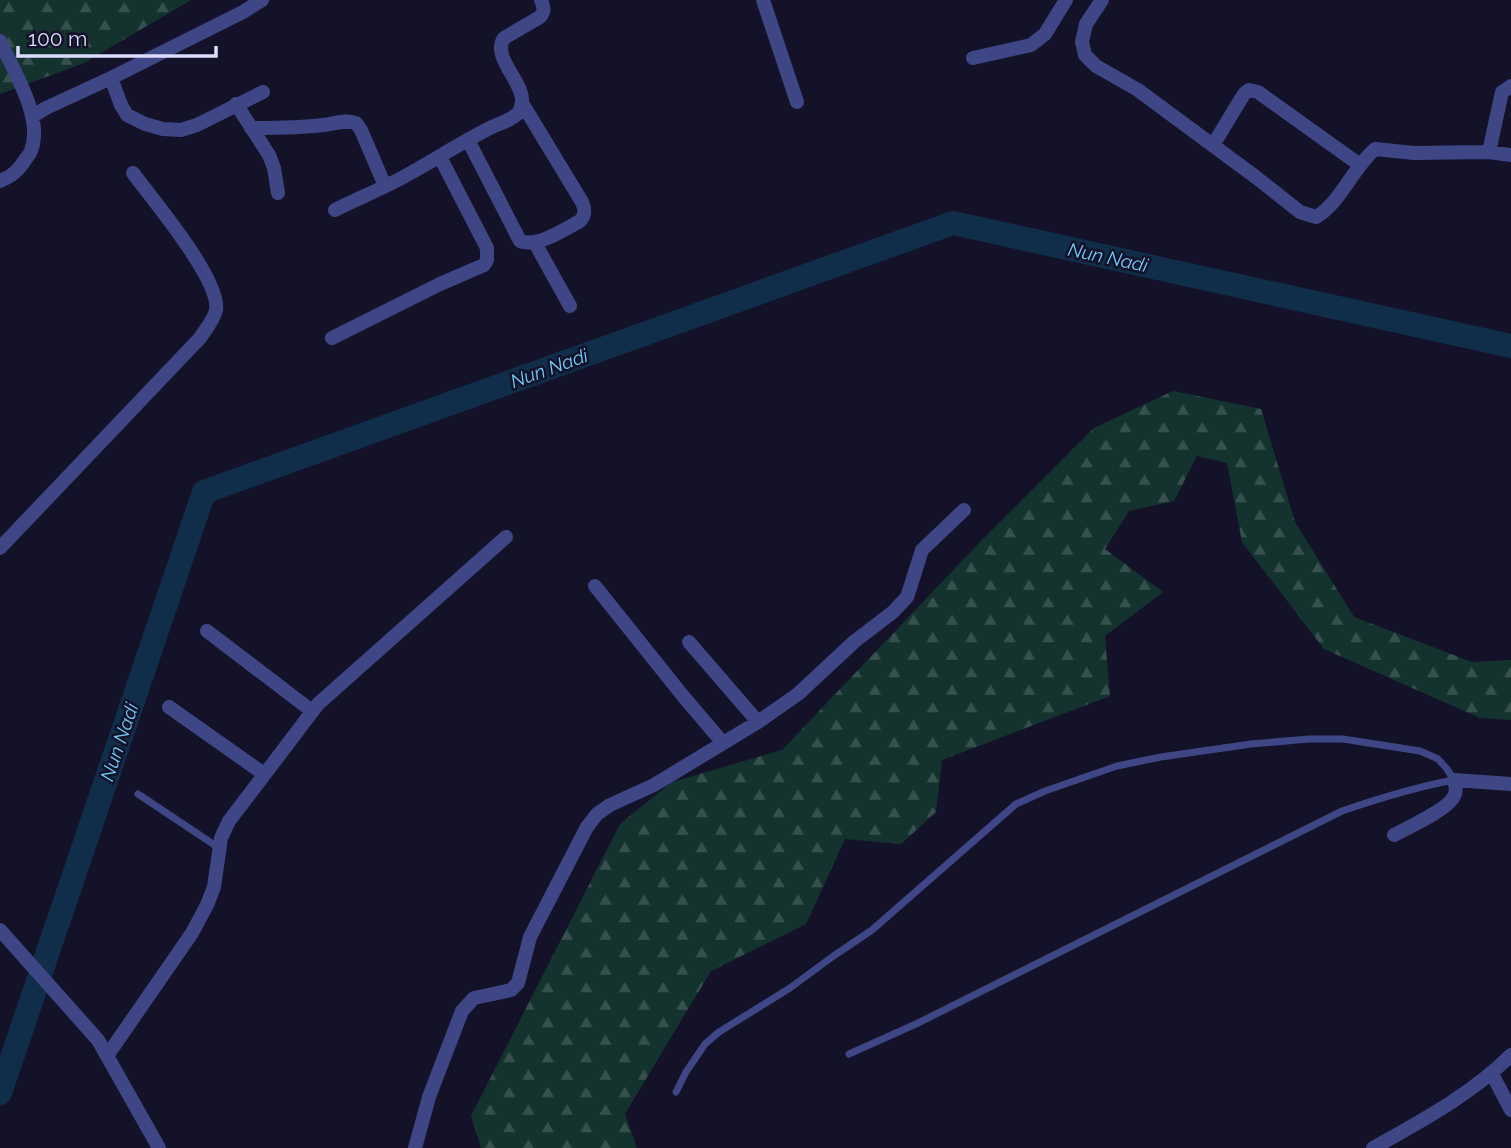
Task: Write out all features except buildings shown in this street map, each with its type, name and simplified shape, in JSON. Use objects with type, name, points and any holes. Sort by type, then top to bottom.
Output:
[{"type":"street","points":[[33,116],[243,12],[262,0]]},
{"type":"street","points":[[335,210],[405,177],[520,111],[522,95],[504,59],[501,42],[540,18],[544,13],[541,0]]},
{"type":"street","points":[[763,0],[797,102]]},
{"type":"street","points":[[973,58],[1031,45],[1045,34],[1066,0]]},
{"type":"street","points":[[1102,0],[1086,24],[1082,42],[1085,55],[1096,66],[1138,90],[1300,212],[1315,217],[1327,210],[1375,149],[1414,153],[1489,152],[1511,155]]},
{"type":"street","points":[[0,41],[33,116],[34,134],[31,151],[14,175],[0,181]]},
{"type":"street","points":[[111,78],[127,115],[163,129],[181,130],[197,125],[263,92]]},
{"type":"street","points":[[1489,152],[1502,92],[1511,86]]},
{"type":"street","points":[[1213,145],[1249,90],[1258,92],[1360,165]]},
{"type":"street","points":[[468,140],[520,241],[535,243],[580,221],[585,209],[522,103]]},
{"type":"street","points":[[236,104],[269,155],[278,193]]},
{"type":"street","points":[[251,128],[288,128],[356,122],[385,186]]},
{"type":"street","points":[[332,338],[484,265],[487,260],[487,248],[440,157]]},
{"type":"street","points":[[0,548],[200,338],[216,312],[214,291],[206,274],[133,173]]},
{"type":"street","points":[[535,243],[569,306]]},
{"type":"street","points":[[415,1148],[429,1097],[462,1011],[474,998],[511,990],[518,984],[530,937],[587,827],[597,814],[610,805],[654,785],[758,722],[798,694],[855,641],[893,612],[911,588],[922,550],[964,510]]},
{"type":"street","points":[[107,1056],[192,933],[214,887],[220,838],[229,821],[264,774],[318,704],[506,537]]},
{"type":"street","points":[[594,586],[723,743]]},
{"type":"street","points":[[207,631],[312,712]]},
{"type":"street","points":[[690,642],[758,722]]},
{"type":"street","points":[[169,707],[264,774]]},
{"type":"street","points":[[1394,835],[1452,801],[1457,789],[1454,780],[1511,784]]},
{"type":"street","points":[[0,930],[98,1040],[159,1148]]},
{"type":"street","points":[[1373,1148],[1492,1074],[1511,1055]]},
{"type":"street","points":[[1492,1074],[1511,1110]]},
{"type":"lane","points":[[676,1092],[705,1044],[719,1031],[790,988],[872,930],[1016,804],[1045,791],[1128,764],[1238,746],[1343,738],[1420,751],[1437,759],[1454,780],[1420,786],[1342,811],[916,1024],[849,1054]]},
{"type":"lane","points":[[138,794],[219,848]]},
{"type":"green space","points":[[0,0],[191,0],[84,63],[0,94]]},
{"type":"green space","points":[[1173,391],[1261,409],[1295,522],[1354,617],[1472,662],[1511,660],[1511,720],[1480,718],[1324,649],[1242,542],[1227,463],[1197,456],[1174,501],[1129,511],[1105,549],[1163,592],[1105,636],[1110,696],[942,760],[936,812],[901,844],[845,839],[806,924],[711,971],[625,1114],[637,1148],[481,1148],[471,1116],[620,824],[672,782],[782,750],[980,542],[1094,428]]},
{"type":"waterway","name":"Nun Nadi","points":[[0,1093],[204,492],[953,223],[1511,346]]}]
